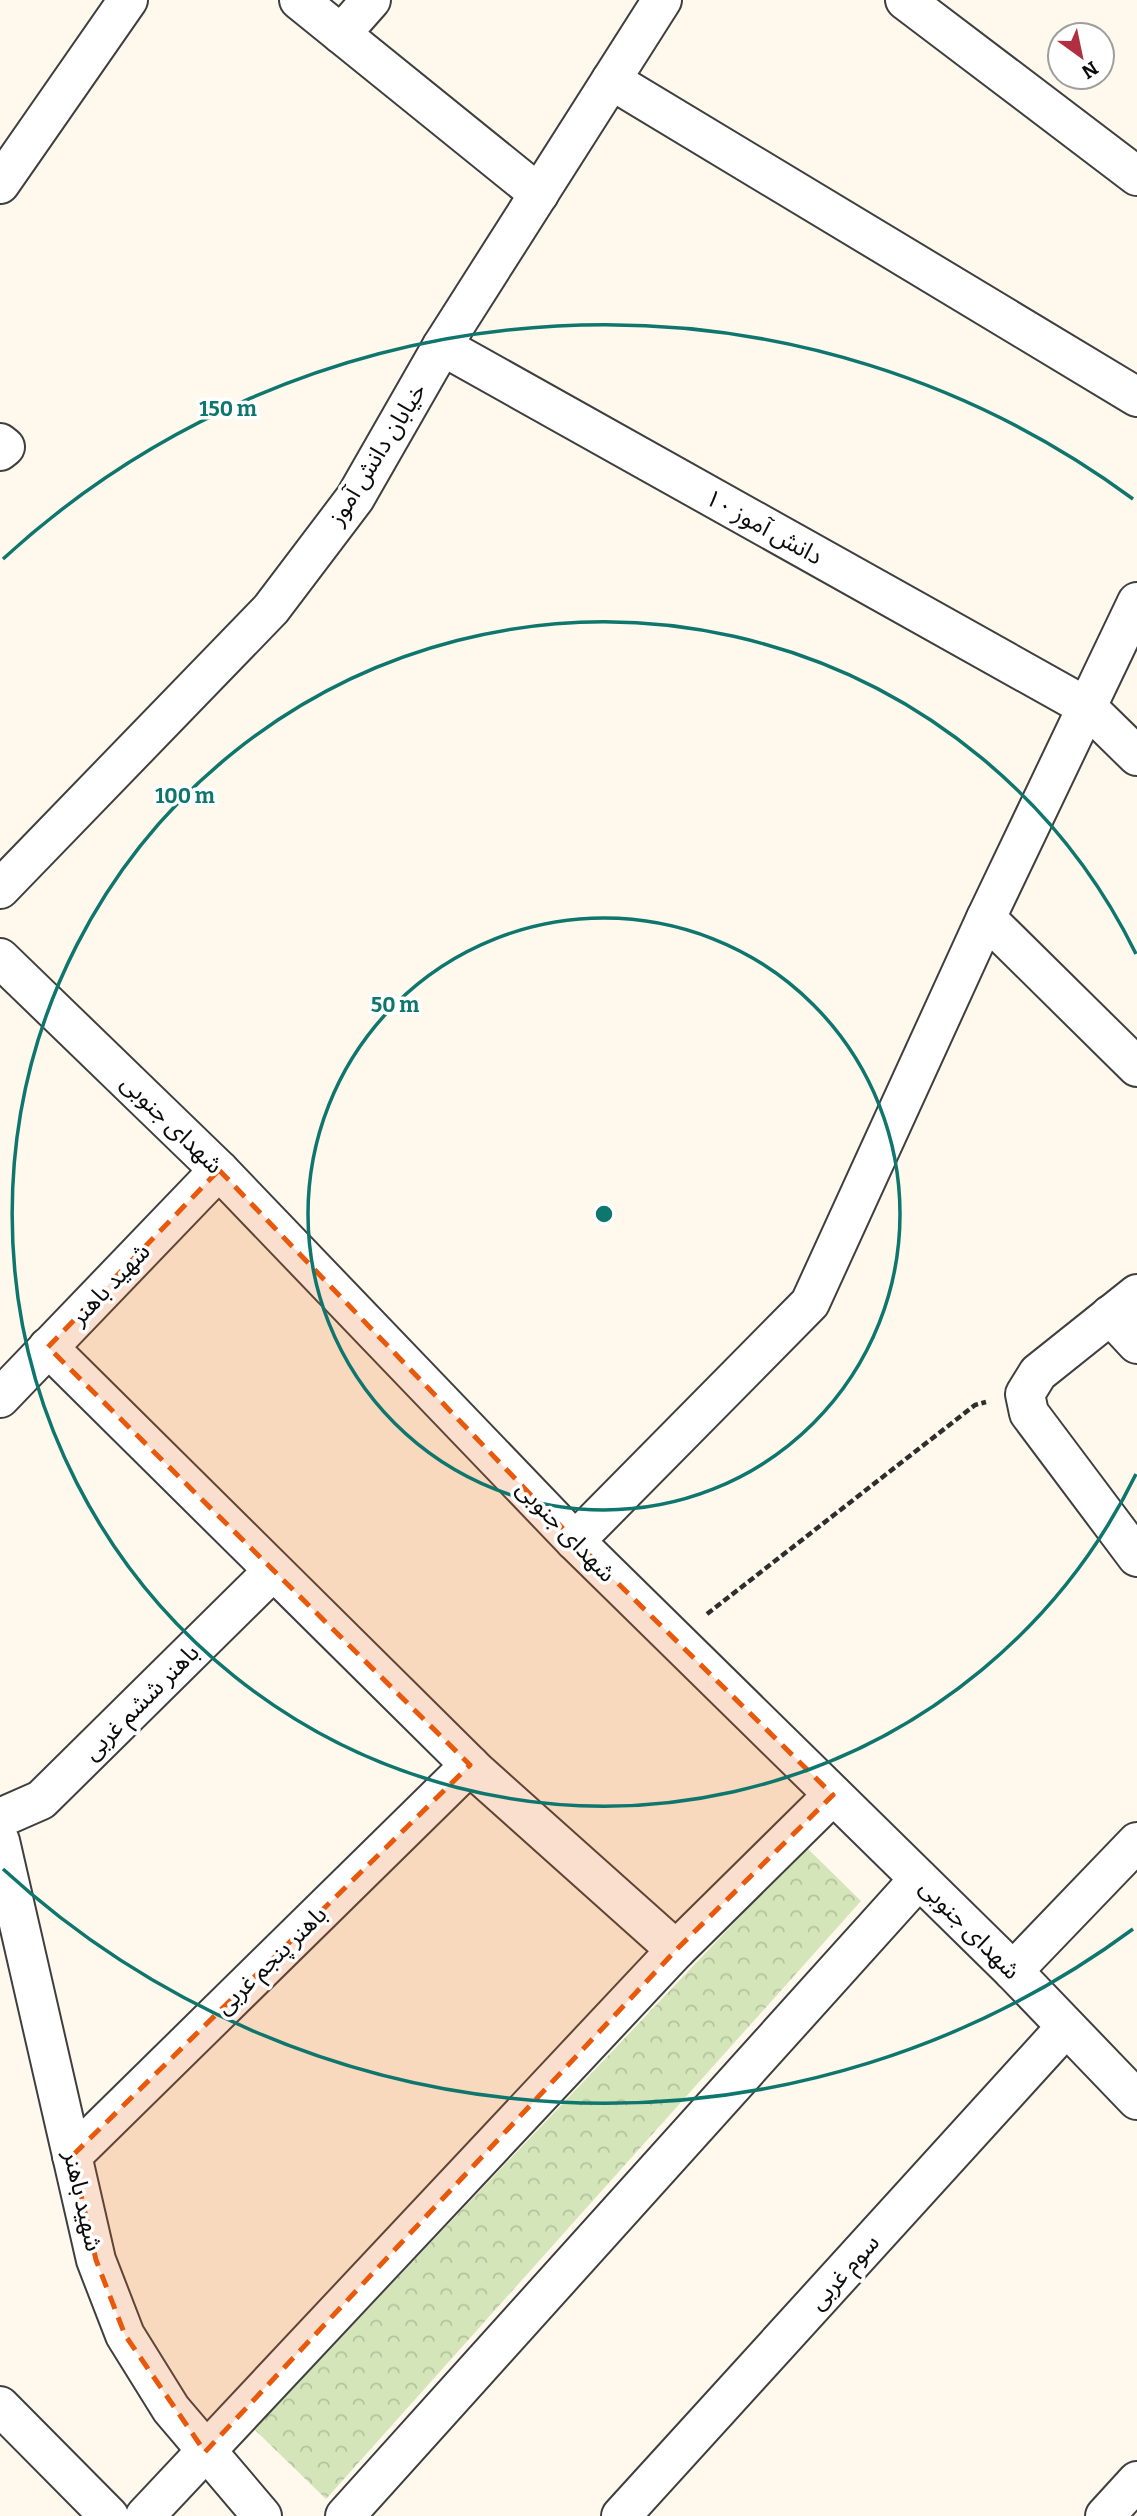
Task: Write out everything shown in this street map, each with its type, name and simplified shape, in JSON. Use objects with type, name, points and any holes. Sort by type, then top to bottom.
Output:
[{"type":"street","points":[[0,184],[128,0]]},
{"type":"street","points":[[299,0],[539,194]]},
{"type":"street","points":[[341,34],[371,0]]},
{"type":"street","name":"خیابان دانش آموز","points":[[0,889],[271,609],[355,498],[442,346],[663,0]]},
{"type":"street","points":[[905,0],[1137,176]]},
{"type":"street","points":[[611,80],[1137,397]]},
{"type":"street","name":"دانش آموز ۱۰","points":[[442,346],[1087,707],[1137,756]]},
{"type":"street","points":[[0,443],[5,446],[0,451]]},
{"type":"street","points":[[575,1541],[810,1303],[986,918],[1137,603]]},
{"type":"street","points":[[986,918],[1137,1067]]},
{"type":"street","name":"شهدای جنوبی","points":[[0,958],[219,1170],[575,1541],[1013,1971],[1137,2100]]},
{"type":"street","name":"شهید باهنر","points":[[0,1398],[219,1170]]},
{"type":"street","points":[[1137,1344],[1124,1305],[1038,1373],[1025,1394],[1028,1413],[1137,1557]]},
{"type":"street","points":[[48,1347],[272,1572],[470,1765],[676,1950]]},
{"type":"street","name":"باهنر ششم غربی","points":[[0,1818],[41,1800],[272,1572]]},
{"type":"street","name":"باهنر پنجم غربی","points":[[72,2156],[470,1765]]},
{"type":"street","points":[[145,2516],[676,1950],[833,1795]]},
{"type":"street","name":"شهید باهنر","points":[[0,1841],[15,1979],[72,2156],[96,2260],[125,2336],[171,2409],[262,2516]]},
{"type":"street","points":[[1013,1971],[1137,1842]]},
{"type":"street","points":[[345,2516],[919,1879]]},
{"type":"street","name":"سوم غربی","points":[[621,2516],[1066,2027]]},
{"type":"street","points":[[0,2406],[109,2516]]},
{"type":"street","points":[[1105,2516],[1137,2481]]},
{"type":"path","points":[[674,1639],[975,1405],[1025,1394]]},
{"type":"highlighted area","points":[[219,1170],[575,1541],[833,1795],[676,1950],[205,2452],[125,2335],[96,2260],[72,2156],[470,1765],[48,1347]]},
{"type":"green space","points":[[806,1847],[861,1901],[326,2499],[254,2429]]}]
